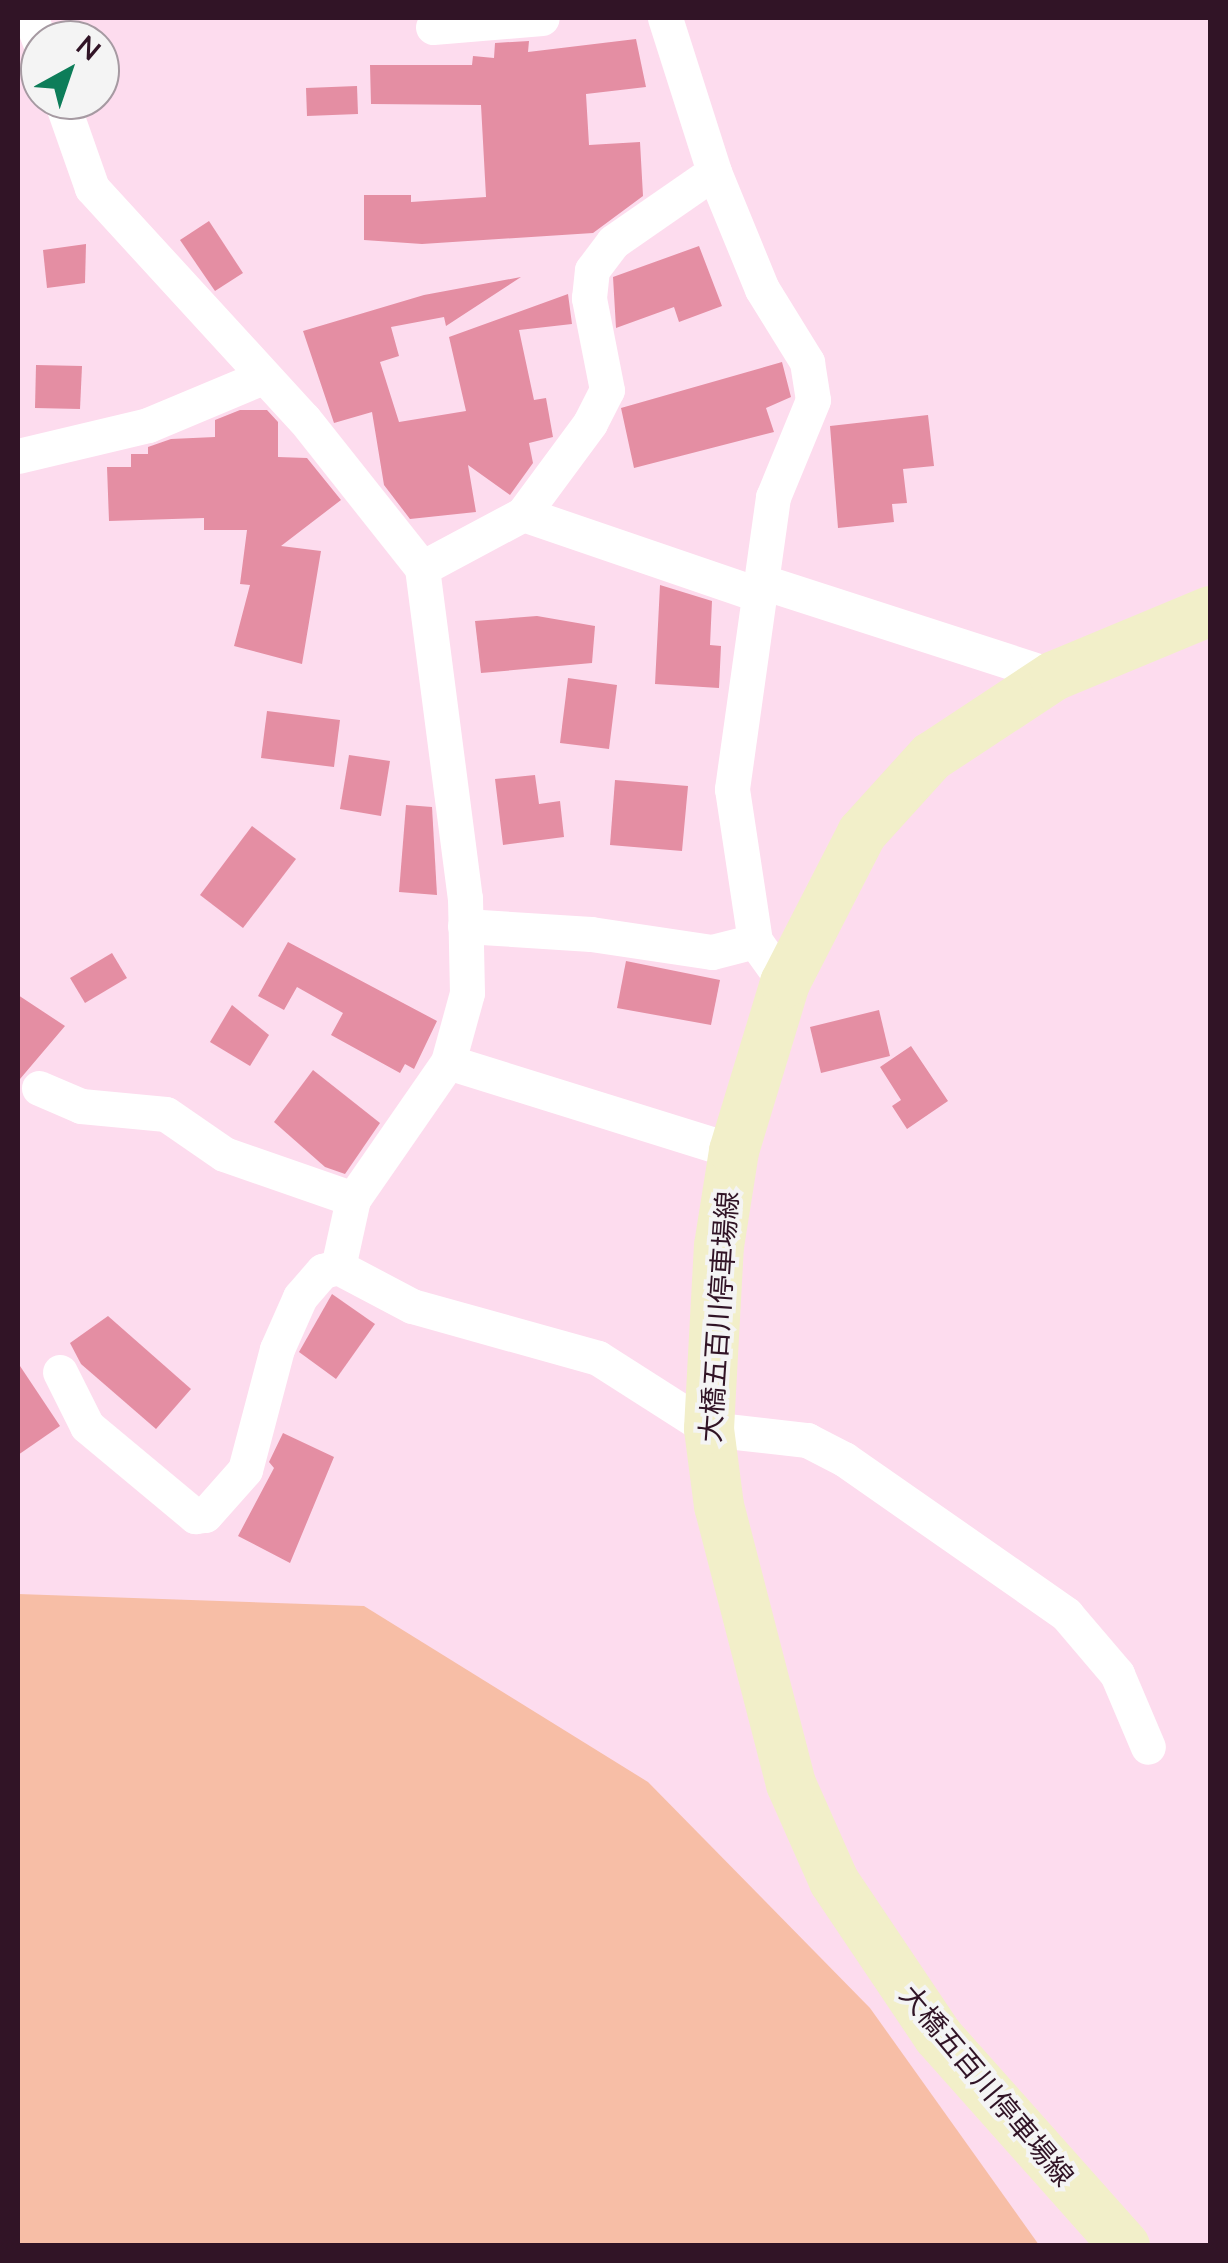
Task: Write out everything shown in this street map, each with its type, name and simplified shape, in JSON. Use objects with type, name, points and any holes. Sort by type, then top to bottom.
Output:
[{"type":"main road","name":"大橋五百川停車場線","points":[[1125,2246],[938,2036],[834,1881],[791,1784],[719,1506],[709,1429],[719,1246],[734,1151],[786,983],[839,874],[888,801],[931,757],[1054,676],[1210,611]]},
{"type":"street","points":[[433,27],[542,18]]},
{"type":"street","points":[[666,18],[714,172],[762,288],[807,362],[813,400],[773,498],[732,790],[755,941],[786,983]]},
{"type":"street","points":[[68,120],[92,188],[263,378],[304,418],[422,568],[465,926],[467,994],[448,1062],[353,1198],[338,1267]]},
{"type":"street","points":[[422,568],[523,514],[590,424],[607,390],[589,298],[592,270],[613,242],[714,172]]},
{"type":"street","points":[[18,456],[148,425],[263,378]]},
{"type":"street","points":[[523,514],[1054,676]]},
{"type":"street","points":[[465,926],[591,934],[712,952],[755,941]]},
{"type":"street","points":[[448,1062],[734,1151]]},
{"type":"street","points":[[38,1088],[81,1106],[166,1114],[224,1154],[353,1198]]},
{"type":"street","points":[[338,1267],[412,1306],[598,1358],[709,1429],[808,1440],[1043,1596],[1087,1635],[1117,1674],[1148,1747]]},
{"type":"street","points":[[60,1372],[87,1426],[195,1516],[205,1515],[245,1470],[277,1349],[300,1297],[312,1280],[338,1267]]},
{"type":"shaded area","points":[[18,1594],[364,1606],[648,1782],[870,2008],[1039,2245],[18,2245]]},
{"type":"building","points":[[636,39],[646,87],[586,94],[589,145],[640,142],[643,196],[593,233],[422,244],[364,240],[364,195],[411,195],[411,202],[486,197],[481,105],[371,104],[370,65],[472,65],[473,56],[494,58],[495,43],[529,41],[528,52]]},
{"type":"building","points":[[357,86],[358,114],[307,116],[306,88]]},
{"type":"building","points":[[209,221],[243,273],[215,291],[180,240]]},
{"type":"building","points":[[86,244],[85,283],[47,288],[43,250]]},
{"type":"building","points":[[699,246],[722,306],[679,322],[674,307],[616,328],[613,277]]},
{"type":"building","points":[[521,277],[446,326],[444,317],[391,327],[399,356],[380,362],[399,422],[466,411],[449,337],[568,294],[572,324],[519,330],[534,400],[546,398],[553,437],[529,443],[533,463],[510,495],[468,465],[476,512],[410,519],[384,485],[372,412],[334,423],[303,331],[424,295]]},
{"type":"building","points":[[782,362],[791,397],[766,408],[774,432],[634,468],[621,408]]},
{"type":"building","points":[[36,365],[82,366],[80,409],[35,408]]},
{"type":"building","points":[[240,410],[267,410],[278,422],[278,457],[307,458],[341,500],[281,546],[321,551],[302,664],[234,646],[250,585],[240,584],[247,530],[204,530],[204,518],[109,521],[107,467],[131,467],[131,454],[148,454],[148,447],[171,439],[215,437],[215,420]]},
{"type":"building","points":[[928,415],[934,466],[903,469],[907,503],[892,504],[894,522],[838,528],[830,426]]},
{"type":"building","points":[[660,585],[712,601],[710,645],[721,646],[719,688],[655,684]]},
{"type":"building","points":[[537,616],[595,626],[592,663],[481,673],[475,621]]},
{"type":"building","points":[[568,678],[617,685],[609,749],[560,743]]},
{"type":"building","points":[[267,711],[340,720],[334,767],[261,758]]},
{"type":"building","points":[[349,755],[390,761],[381,816],[340,809]]},
{"type":"building","points":[[535,775],[539,804],[560,801],[564,837],[503,845],[495,779]]},
{"type":"building","points":[[615,780],[688,786],[682,851],[610,845]]},
{"type":"building","points":[[406,805],[432,807],[437,895],[399,892]]},
{"type":"building","points":[[252,826],[296,859],[243,928],[200,895]]},
{"type":"building","points":[[288,942],[437,1021],[414,1069],[405,1064],[400,1073],[331,1035],[343,1013],[297,987],[284,1010],[258,996]]},
{"type":"building","points":[[112,953],[127,978],[85,1003],[70,978]]},
{"type":"building","points":[[626,961],[720,980],[711,1025],[617,1008]]},
{"type":"building","points":[[18,995],[65,1026],[20,1079],[18,1100]]},
{"type":"building","points":[[232,1005],[269,1035],[250,1066],[210,1042]]},
{"type":"building","points":[[879,1010],[890,1056],[821,1073],[810,1027]]},
{"type":"building","points":[[911,1046],[948,1101],[907,1129],[892,1106],[901,1100],[880,1067]]},
{"type":"building","points":[[313,1070],[380,1123],[345,1174],[325,1167],[274,1122]]},
{"type":"building","points":[[332,1294],[375,1324],[336,1379],[299,1352]]},
{"type":"building","points":[[108,1316],[191,1389],[156,1429],[81,1364],[70,1343]]},
{"type":"building","points":[[18,1363],[60,1426],[18,1455]]},
{"type":"building","points":[[283,1433],[334,1457],[290,1563],[238,1536],[274,1468],[269,1462]]}]
